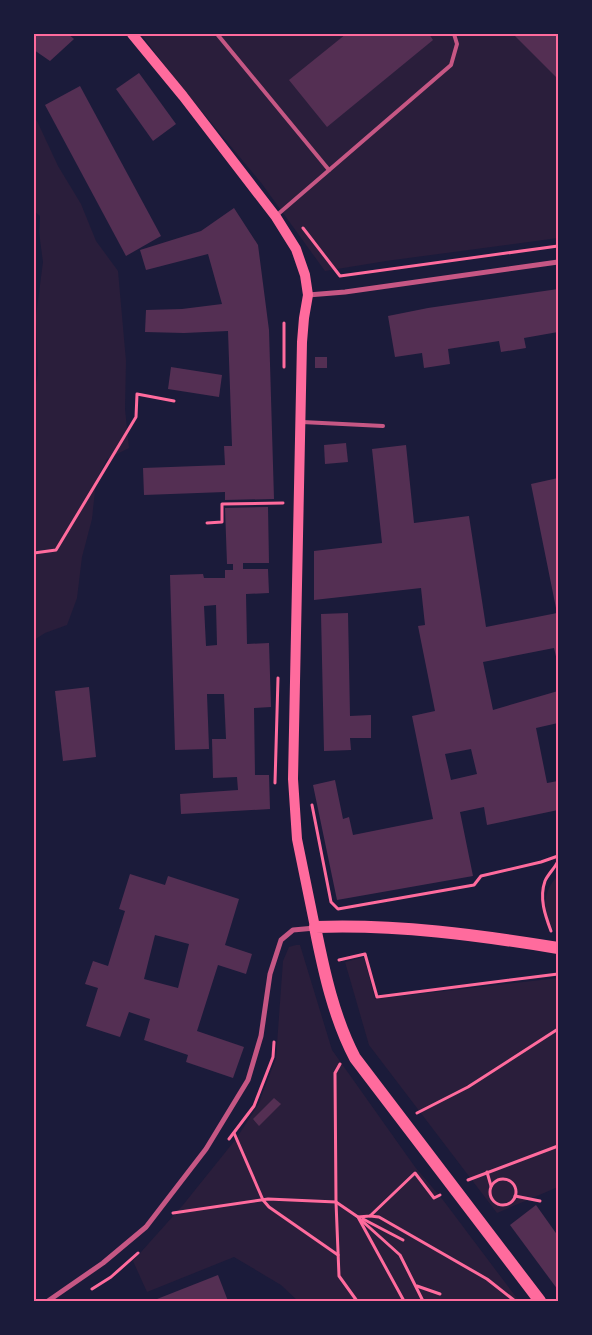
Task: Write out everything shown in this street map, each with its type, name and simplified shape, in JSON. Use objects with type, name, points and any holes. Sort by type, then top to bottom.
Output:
[{"type":"main road","points":[[132,34],[183,96],[276,217],[296,249],[305,276],[308,295],[302,342],[293,780],[296,839],[324,974],[345,1039],[356,1058],[540,1301]]},
{"type":"main road","points":[[315,928],[348,926],[478,935],[558,948]]},
{"type":"street","points":[[308,295],[345,292],[558,262]]},
{"type":"street","points":[[48,1301],[103,1263],[146,1227],[206,1149],[248,1080],[261,1036],[270,974],[282,940],[293,930],[315,928]]},
{"type":"lane","points":[[217,34],[329,170]]},
{"type":"lane","points":[[276,217],[451,66],[457,44],[454,34]]},
{"type":"lane","points":[[300,422],[383,426]]},
{"type":"path","points":[[287,207],[340,276],[558,246]]},
{"type":"path","points":[[34,553],[56,550],[136,417],[137,394],[174,400]]},
{"type":"path","points":[[208,523],[222,522],[222,504],[283,503]]},
{"type":"path","points":[[310,797],[331,902],[338,908],[474,885],[481,876],[558,856]]},
{"type":"path","points":[[558,861],[546,880],[542,900],[546,919],[552,932],[558,934]]},
{"type":"path","points":[[339,960],[365,954],[377,997],[558,974]]},
{"type":"path","points":[[414,1114],[468,1087],[558,1029]]},
{"type":"path","points":[[356,1058],[342,1060],[335,1073],[336,1202],[339,1276],[357,1301]]},
{"type":"path","points":[[234,1132],[263,1200],[269,1207],[338,1255]]},
{"type":"path","points":[[466,1180],[558,1146]]},
{"type":"path","points":[[487,1172],[491,1187],[491,1199],[498,1205],[507,1205],[511,1203],[515,1196],[516,1192],[513,1184],[505,1179],[497,1180],[491,1187]]},
{"type":"path","points":[[370,1216],[415,1173],[434,1198],[443,1194]]},
{"type":"path","points":[[515,1196],[540,1201]]},
{"type":"path","points":[[170,1213],[263,1200],[336,1202],[402,1240]]},
{"type":"path","points":[[358,1216],[379,1217],[488,1279],[515,1301]]},
{"type":"path","points":[[358,1216],[400,1255],[424,1301]]},
{"type":"path","points":[[358,1216],[404,1301]]},
{"type":"path","points":[[416,1286],[440,1294]]},
{"type":"shaded area","points":[[141,34],[558,34],[558,238],[325,271],[262,184],[174,78]]},
{"type":"shaded area","points":[[34,118],[58,166],[81,204],[96,241],[118,271],[126,361],[125,409],[129,448],[107,459],[96,481],[92,519],[82,557],[77,598],[67,625],[45,633],[34,640],[34,394],[38,374],[36,316],[43,262],[39,232],[40,216],[34,211]]},
{"type":"shaded area","points":[[558,876],[558,934],[548,921],[545,905],[548,889]]},
{"type":"shaded area","points":[[300,945],[332,1050],[415,1167],[443,1200],[519,1301],[298,1301],[281,1285],[234,1257],[147,1292],[133,1261],[183,1205],[236,1139],[258,1105],[276,1058],[283,961],[289,947]]},
{"type":"shaded area","points":[[364,957],[375,999],[558,978],[558,1187],[497,1213],[369,1045],[345,962]]},
{"type":"building","points":[[34,34],[68,34],[74,39],[50,61],[34,50]]},
{"type":"building","points":[[346,34],[429,34],[433,40],[327,127],[289,80]]},
{"type":"building","points":[[513,34],[558,34],[558,79]]},
{"type":"building","points":[[139,73],[176,124],[153,141],[116,89]]},
{"type":"building","points":[[80,86],[161,236],[126,256],[45,105]]},
{"type":"building","points":[[234,208],[258,245],[269,330],[274,499],[225,500],[225,492],[144,495],[143,468],[225,465],[224,446],[232,446],[228,331],[145,332],[146,310],[182,309],[222,304],[208,254],[146,270],[140,250],[201,231]]},
{"type":"building","points":[[558,289],[558,332],[524,338],[526,348],[501,352],[499,341],[448,349],[450,364],[424,368],[422,353],[395,357],[388,316],[428,308]]},
{"type":"building","points":[[315,357],[327,357],[327,368],[315,368]]},
{"type":"building","points":[[171,367],[222,375],[219,397],[168,389]]},
{"type":"building","points":[[346,443],[348,462],[325,464],[324,445]]},
{"type":"building","points":[[406,445],[414,523],[469,516],[486,627],[557,613],[531,484],[558,478],[558,665],[554,648],[483,662],[493,710],[558,691],[558,723],[536,728],[547,783],[558,781],[558,810],[487,825],[484,807],[460,812],[473,876],[337,900],[313,785],[335,780],[343,819],[349,817],[353,835],[433,819],[412,716],[435,711],[418,626],[425,625],[421,588],[314,600],[314,551],[382,543],[372,449]],"holes":[[[471,749],[477,774],[451,780],[445,754]]]},
{"type":"building","points":[[268,507],[269,563],[243,563],[243,569],[268,569],[269,593],[246,594],[247,644],[269,643],[271,707],[254,708],[255,775],[269,775],[270,809],[181,814],[180,794],[238,790],[237,777],[213,778],[212,739],[226,739],[224,694],[207,694],[209,749],[175,750],[170,575],[203,574],[204,578],[225,578],[225,570],[233,570],[233,564],[227,564],[225,508]],"holes":[[[216,605],[217,645],[206,646],[204,606]]]},
{"type":"building","points":[[348,613],[350,716],[371,715],[371,738],[350,738],[351,750],[324,751],[321,614]]},
{"type":"building","points":[[89,687],[96,757],[63,761],[55,691]]},
{"type":"building","points":[[130,874],[165,885],[168,876],[239,899],[225,945],[252,954],[246,974],[218,965],[197,1031],[244,1047],[233,1078],[186,1062],[188,1055],[144,1040],[150,1019],[129,1012],[120,1037],[86,1026],[98,988],[85,984],[93,961],[108,966],[125,911],[119,909]],"holes":[[[155,935],[189,944],[178,988],[144,979]]]},
{"type":"building","points":[[274,1098],[281,1104],[259,1126],[253,1119]]},
{"type":"building","points":[[536,1205],[558,1236],[558,1290],[510,1225]]},
{"type":"building","points":[[218,1275],[228,1301],[152,1301]]}]
